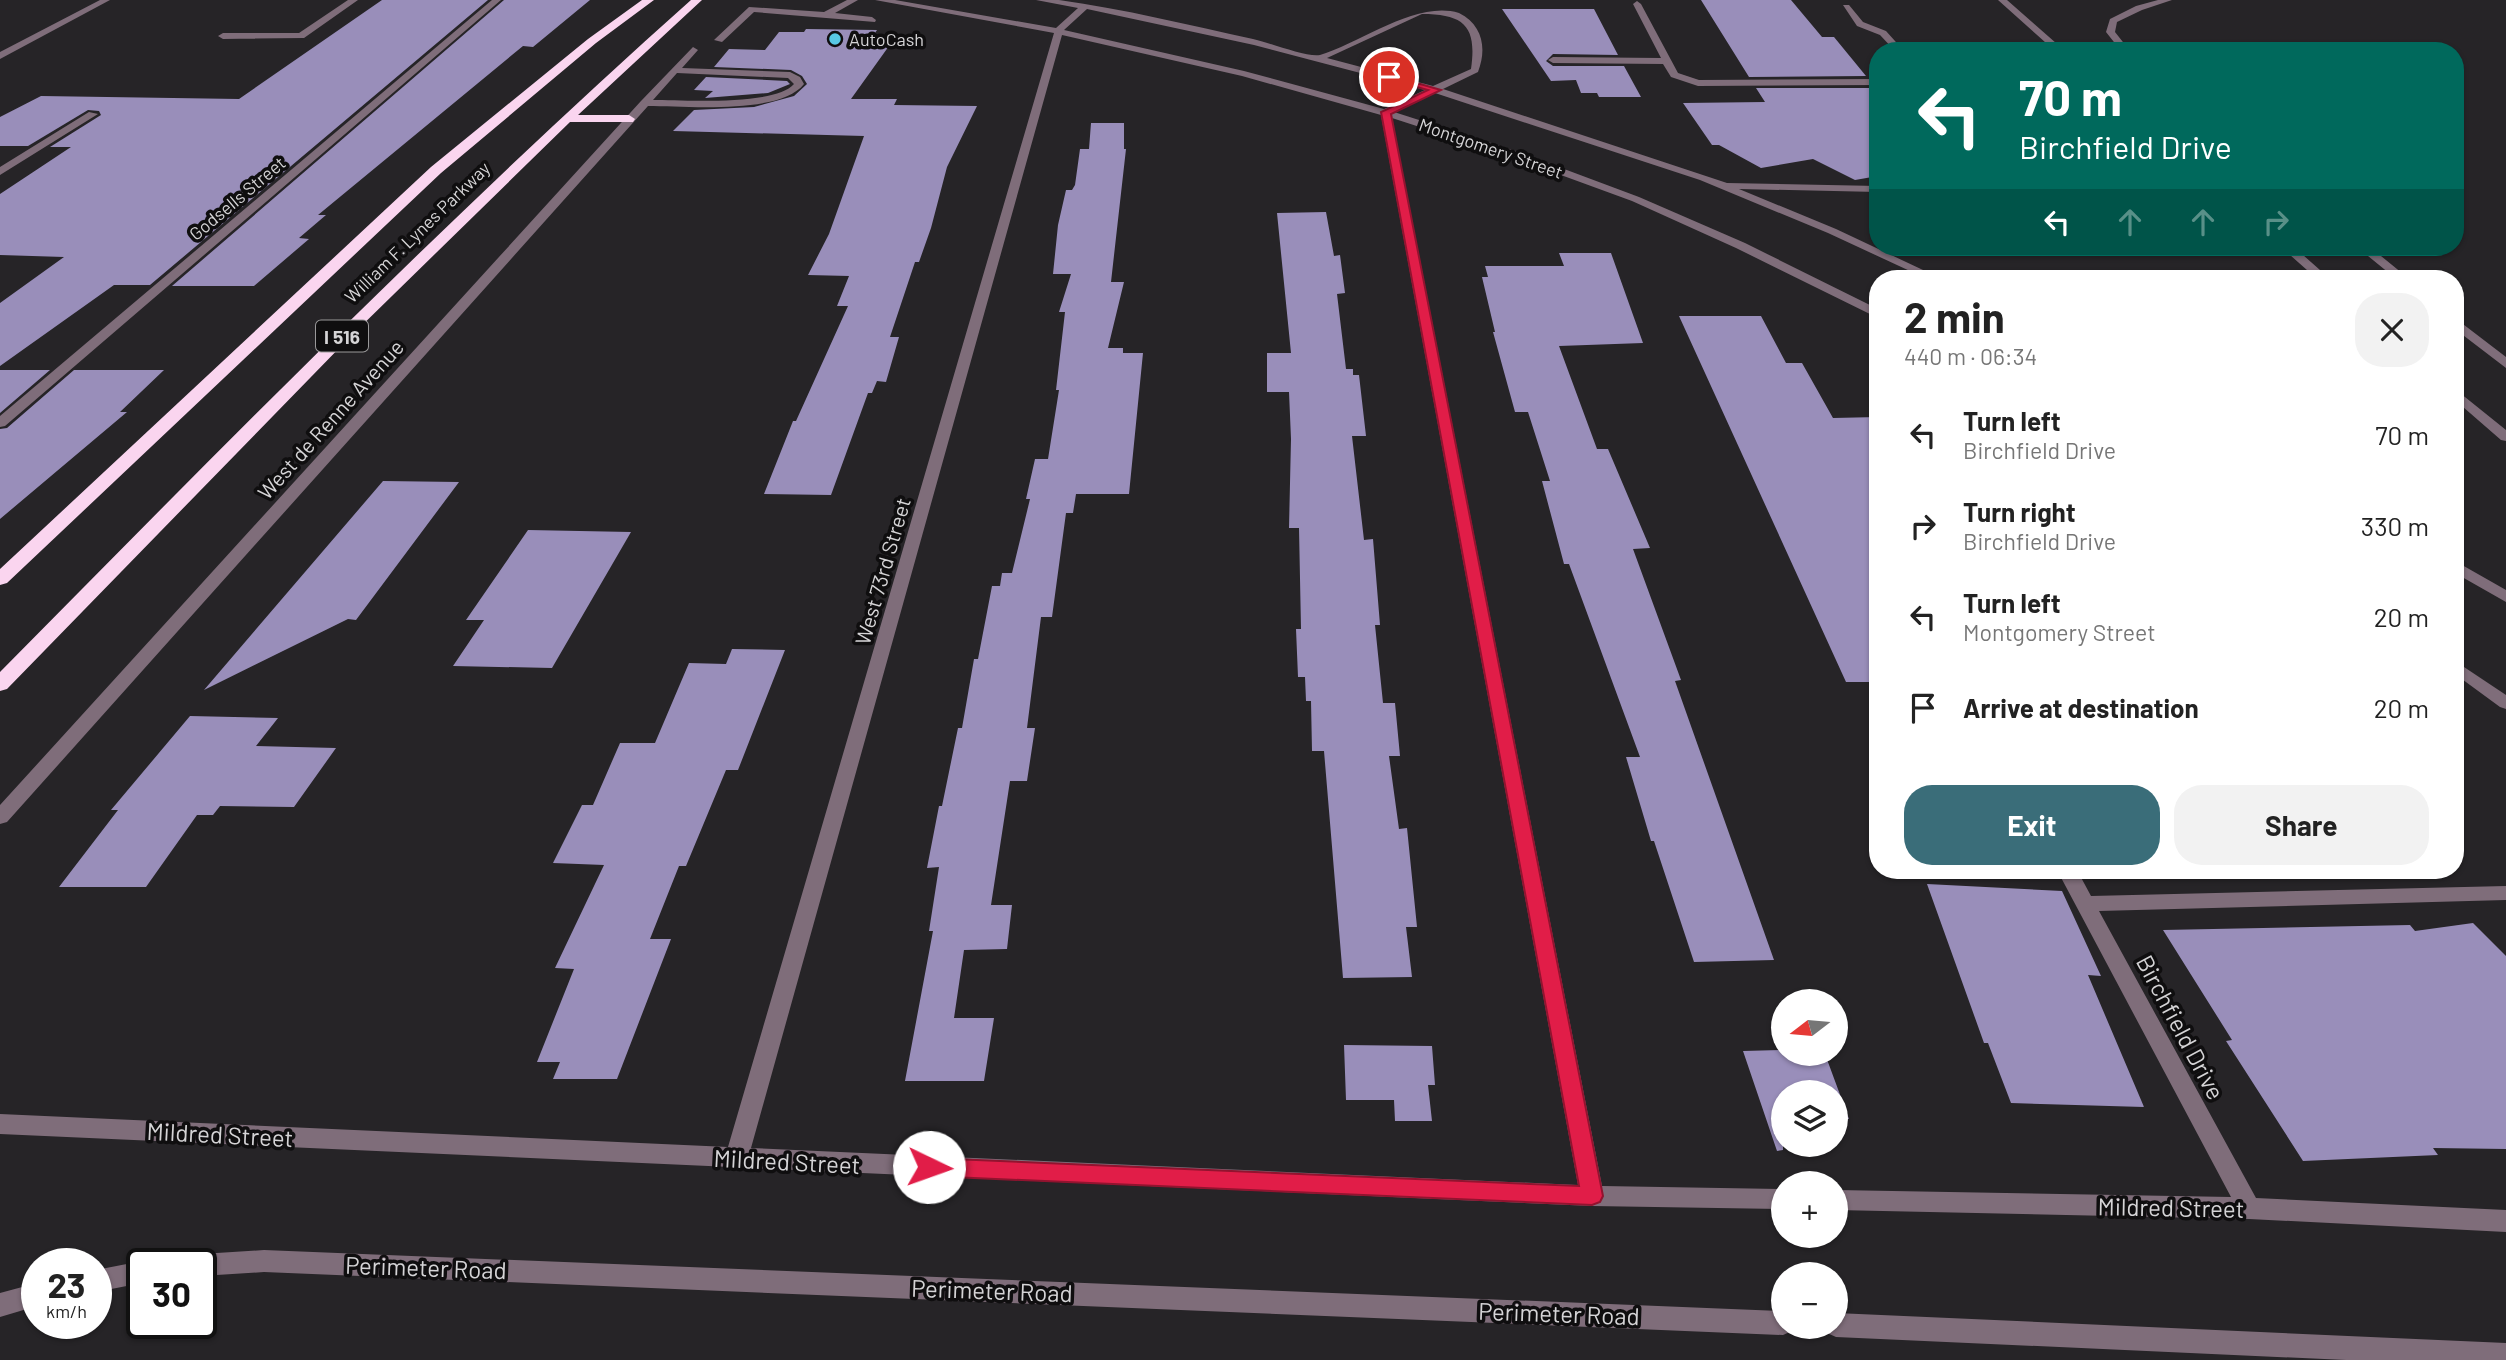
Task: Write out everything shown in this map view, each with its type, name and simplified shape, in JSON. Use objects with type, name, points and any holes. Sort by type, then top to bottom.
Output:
[{"type":"highway","name":"William F. Lynes Parkway","points":[[0,579],[436,170],[592,41],[649,0]]},
{"type":"highway","name":"William F. Lynes Parkway","points":[[0,684],[414,263],[566,118],[697,0]]},
{"type":"highway","points":[[566,118],[629,119]]},
{"type":"street","points":[[0,56],[106,0]]},
{"type":"street","points":[[223,36],[301,36],[354,0]]},
{"type":"street","name":"Godsells Street","points":[[0,423],[497,0]]},
{"type":"street","points":[[825,15],[854,0]]},
{"type":"street","name":"Montgomery Street","points":[[879,0],[1059,30],[1214,66],[1386,112],[1600,185],[1752,250],[1869,309]]},
{"type":"street","name":"Montgomery Street","points":[[1040,0],[1085,6],[1318,59],[1437,90],[1721,185],[1869,248]]},
{"type":"street","points":[[2002,0],[2051,42]]},
{"type":"street","points":[[2118,42],[2110,32],[2113,21],[2139,8],[2168,0]]},
{"type":"street","points":[[1637,4],[1674,75],[1698,83],[1869,82]]},
{"type":"street","points":[[1059,30],[1085,6]]},
{"type":"street","points":[[1846,7],[1860,24],[1883,33],[1892,42]]},
{"type":"street","points":[[719,40],[752,9],[872,20]]},
{"type":"street","points":[[1318,59],[1421,11],[1456,15],[1475,31],[1479,44],[1475,70],[1386,112],[1592,1196]]},
{"type":"street","name":"West 73rd Street","points":[[736,1159],[1059,30]]},
{"type":"street","name":"West de Renne Avenue","points":[[0,817],[692,50]]},
{"type":"street","points":[[1553,60],[1667,61]]},
{"type":"street","points":[[645,103],[752,102],[792,92],[799,84],[797,79],[790,75],[674,70]]},
{"type":"street","points":[[0,172],[93,114]]},
{"type":"street","points":[[1721,185],[1869,189]]},
{"type":"street","name":"Montgomery Street","points":[[1886,256],[1917,270]]},
{"type":"street","points":[[2297,256],[2314,270]]},
{"type":"street","points":[[2374,256],[2392,270]]},
{"type":"street","points":[[2464,329],[2506,364]]},
{"type":"street","points":[[2464,401],[2506,438]]},
{"type":"street","points":[[2464,571],[2506,597]]},
{"type":"street","points":[[2464,676],[2506,703]]},
{"type":"street","name":"Birchfield Drive","points":[[2072,879],[2249,1208]]},
{"type":"street","points":[[2086,904],[2506,893]]},
{"type":"street","name":"Mildred Street","points":[[0,1124],[1592,1196],[1771,1199]]},
{"type":"street","name":"Mildred Street","points":[[1848,1200],[2249,1208],[2506,1221]]},
{"type":"street","name":"Perimeter Road","points":[[217,1264],[264,1261],[1771,1322]]},
{"type":"street","points":[[0,1304],[21,1298]]},
{"type":"street","points":[[1848,1326],[2506,1355]]},
{"type":"building","points":[[382,0],[488,0],[150,285],[114,285],[0,366],[0,303],[64,257],[0,255],[0,194],[71,147],[50,147],[101,115],[99,111],[88,110],[28,146],[0,146],[0,117],[41,96],[239,99]]},
{"type":"building","points":[[504,0],[590,0],[533,47],[523,46],[318,215],[326,215],[299,238],[309,239],[254,286],[172,286]]},
{"type":"building","points":[[1701,0],[1791,0],[1822,37],[1834,37],[1866,76],[1749,77]]},
{"type":"building","points":[[1502,9],[1594,9],[1618,55],[1553,54],[1546,61],[1553,66],[1624,66],[1641,97],[1599,97],[1597,93],[1581,93],[1576,80],[1551,81]]},
{"type":"building","points":[[806,29],[877,30],[871,39],[894,39],[851,99],[897,99],[894,105],[977,106],[947,167],[931,228],[919,262],[915,262],[890,337],[899,337],[886,382],[877,381],[872,393],[868,393],[831,495],[764,494],[793,421],[796,421],[848,306],[837,306],[849,276],[808,275],[829,234],[864,136],[673,131],[694,110],[754,107],[794,96],[807,84],[802,76],[791,70],[714,67],[729,49],[765,50],[779,32],[804,32]]},
{"type":"building","points":[[706,77],[787,81],[790,84],[768,93],[705,98],[713,91],[694,90]]},
{"type":"building","points":[[1756,88],[1869,88],[1869,178],[1855,180],[1813,159],[1761,168],[1719,145],[1712,145],[1683,103],[1765,102]]},
{"type":"building","points":[[1091,123],[1124,123],[1126,149],[1111,282],[1124,282],[1108,348],[1123,348],[1123,353],[1143,353],[1129,494],[1076,494],[1073,513],[1066,513],[1052,617],[1041,617],[1027,728],[1035,728],[1027,781],[1010,781],[991,905],[1012,905],[1007,949],[964,950],[954,1018],[994,1018],[984,1081],[905,1081],[933,931],[929,931],[939,867],[927,868],[939,806],[942,806],[958,728],[962,728],[974,659],[978,659],[992,586],[1000,586],[1002,573],[1012,573],[1030,499],[1026,499],[1035,459],[1048,459],[1059,390],[1056,390],[1065,312],[1059,312],[1071,274],[1053,274],[1058,225],[1066,190],[1072,190],[1075,185],[1080,149],[1089,149]]},
{"type":"building","points":[[1326,212],[1334,256],[1340,255],[1345,293],[1337,294],[1346,369],[1353,369],[1353,375],[1359,375],[1366,436],[1352,436],[1364,540],[1373,539],[1380,625],[1375,625],[1383,703],[1395,703],[1400,756],[1389,756],[1399,829],[1407,828],[1417,927],[1406,927],[1412,977],[1343,978],[1324,751],[1312,751],[1311,701],[1306,701],[1305,677],[1298,677],[1296,629],[1301,629],[1299,528],[1289,528],[1289,392],[1267,392],[1267,353],[1291,353],[1277,213]]},
{"type":"building","points":[[1559,253],[1611,253],[1643,343],[1559,346],[1597,449],[1608,449],[1650,548],[1633,549],[1681,680],[1675,681],[1774,960],[1694,962],[1654,841],[1651,841],[1626,757],[1640,757],[1569,564],[1564,564],[1542,481],[1550,481],[1528,412],[1515,412],[1493,332],[1482,277],[1488,277],[1485,266],[1564,266]]},
{"type":"building","points":[[1679,316],[1761,316],[1786,363],[1802,363],[1833,418],[1869,417],[1869,682],[1846,682]]},
{"type":"building","points":[[0,370],[50,370],[0,413]]},
{"type":"building","points":[[74,370],[164,370],[120,412],[127,412],[0,519],[0,429],[7,428]]},
{"type":"building","points":[[383,481],[459,482],[356,620],[348,619],[204,690]]},
{"type":"building","points":[[528,530],[631,532],[552,668],[453,666],[484,620],[466,620]]},
{"type":"building","points":[[732,649],[785,650],[738,770],[726,770],[686,866],[679,866],[650,939],[671,939],[617,1079],[553,1079],[560,1062],[537,1062],[574,969],[555,968],[604,865],[553,863],[582,805],[593,805],[620,743],[655,743],[689,663],[726,664]]},
{"type":"building","points":[[190,716],[278,718],[256,746],[336,748],[294,807],[220,806],[213,815],[197,815],[146,887],[59,887],[118,810],[111,810]]},
{"type":"building","points":[[1927,884],[2062,891],[2101,976],[2088,975],[2144,1107],[2011,1103],[1988,1043],[1984,1043]]},
{"type":"building","points":[[2473,923],[2506,956],[2506,1149],[2433,1148],[2438,1155],[2303,1161],[2226,1041],[2232,1040],[2163,930],[2410,925],[2415,931]]},
{"type":"building","points":[[1344,1045],[1432,1046],[1435,1085],[1428,1085],[1432,1121],[1395,1121],[1394,1100],[1346,1100]]},
{"type":"building","points":[[1771,1050],[1771,1066],[1829,1066],[1835,1080],[1771,1080],[1771,1133],[1743,1051]]},
{"type":"place","name":"AutoCash","points":[[835,39]]},
{"type":"route","points":[[929,1167],[1592,1196],[1386,112],[1437,90],[1389,77]]}]
